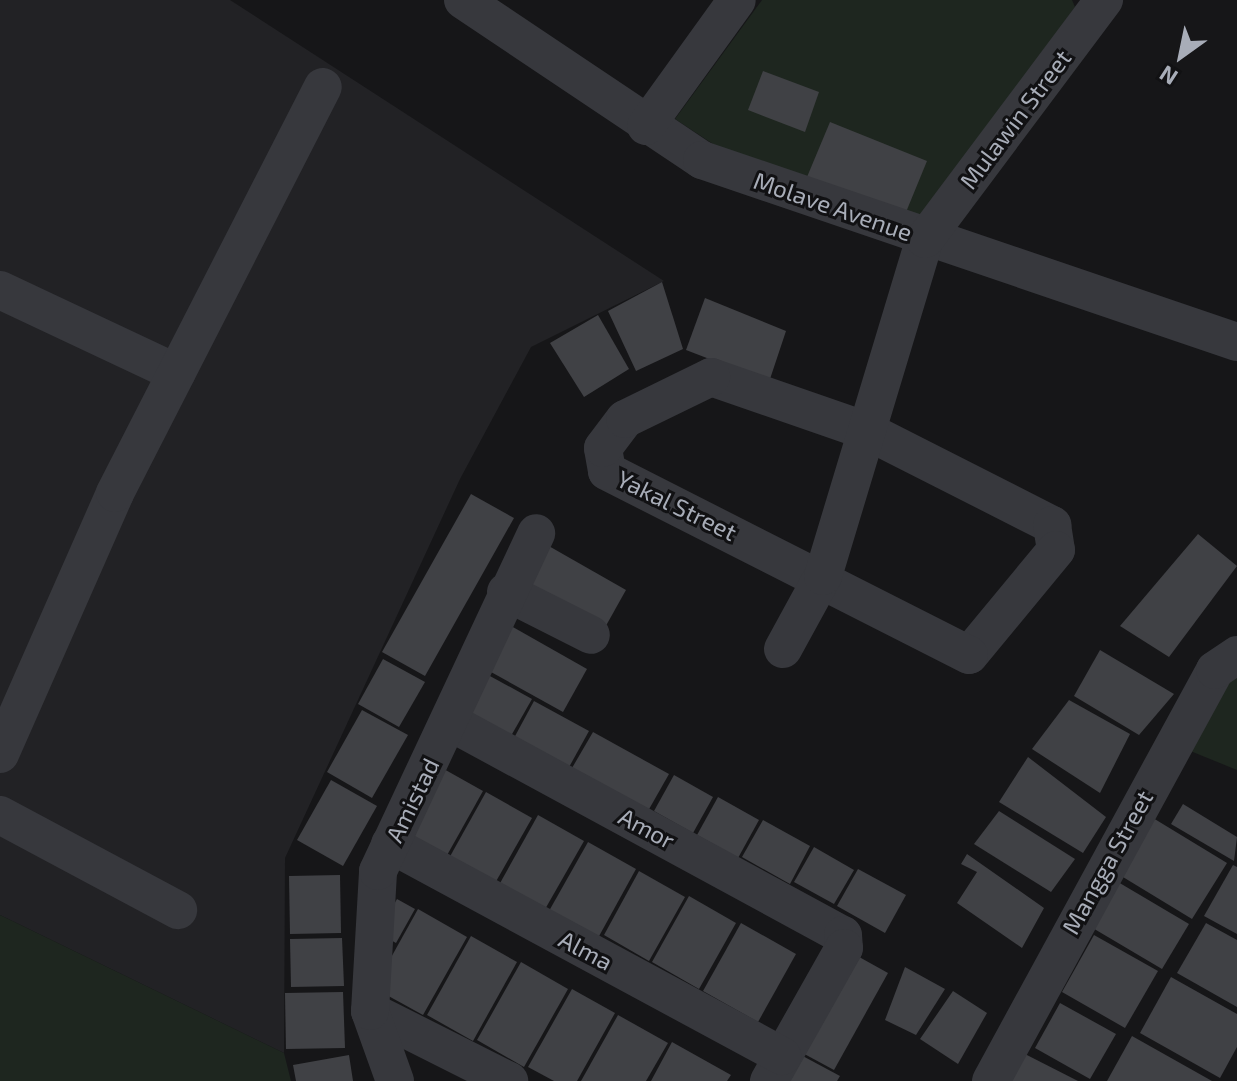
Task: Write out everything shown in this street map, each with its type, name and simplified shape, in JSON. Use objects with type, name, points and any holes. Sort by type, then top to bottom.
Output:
[{"type":"street","name":"Molave Avenue","points":[[463,0],[646,126],[702,160],[925,239],[1237,342]]},
{"type":"street","points":[[646,126],[737,0]]},
{"type":"street","name":"Mulawin Street","points":[[925,239],[1104,0]]},
{"type":"street","points":[[0,754],[176,373],[323,87]]},
{"type":"street","points":[[783,649],[823,576],[925,239]]},
{"type":"street","points":[[0,290],[176,373]]},
{"type":"street","name":"Yakal Street","points":[[711,377],[867,431],[1052,525],[1056,550],[969,655],[823,576],[607,471],[603,448],[625,419],[711,377]]},
{"type":"street","name":"Amistad","points":[[395,1081],[370,1011],[378,871],[536,533]]},
{"type":"street","points":[[506,592],[591,635]]},
{"type":"street","name":"Mangga Street","points":[[991,1081],[1215,670],[1237,655]]},
{"type":"street","name":"Amor","points":[[450,722],[843,935],[844,948],[776,1068]]},
{"type":"street","points":[[0,815],[178,910]]},
{"type":"street","name":"Alma","points":[[390,844],[776,1068]]},
{"type":"street","points":[[370,1011],[509,1081]]},
{"type":"shaded area","points":[[0,0],[230,0],[664,281],[531,347],[460,479],[285,858],[284,1053],[0,915]]},
{"type":"shaded area","points":[[762,0],[1072,0],[1075,7],[919,224],[713,144],[675,119]]},
{"type":"shaded area","points":[[1237,674],[1237,770],[1183,748],[1220,683]]},
{"type":"shaded area","points":[[0,915],[284,1053],[291,1081],[0,1081]]},
{"type":"building","points":[[763,71],[819,92],[805,132],[748,110]]},
{"type":"building","points":[[830,122],[927,161],[904,217],[807,177]]},
{"type":"building","points":[[662,282],[683,349],[636,371],[608,311]]},
{"type":"building","points":[[705,298],[786,331],[769,382],[686,350]]},
{"type":"building","points":[[598,315],[629,369],[584,397],[550,343]]},
{"type":"building","points":[[471,494],[514,518],[425,676],[382,652]]},
{"type":"building","points":[[1198,534],[1237,566],[1169,657],[1120,626]]},
{"type":"building","points":[[540,541],[626,590],[603,631],[517,582]]},
{"type":"building","points":[[506,623],[587,669],[563,712],[482,667]]},
{"type":"building","points":[[1100,650],[1174,694],[1139,735],[1074,696]]},
{"type":"building","points":[[383,659],[425,682],[399,727],[358,704]]},
{"type":"building","points":[[479,670],[532,699],[507,743],[455,713]]},
{"type":"building","points":[[1069,700],[1130,734],[1100,793],[1032,749]]},
{"type":"building","points":[[534,701],[589,731],[568,769],[514,738]]},
{"type":"building","points":[[362,710],[408,735],[372,798],[327,772]]},
{"type":"building","points":[[593,732],[669,774],[648,811],[572,768]]},
{"type":"building","points":[[1028,757],[1106,817],[1083,853],[999,802]]},
{"type":"building","points":[[442,768],[483,791],[441,866],[401,843]]},
{"type":"building","points":[[674,775],[713,797],[693,833],[654,811]]},
{"type":"building","points":[[331,780],[377,806],[343,866],[297,840]]},
{"type":"building","points":[[486,792],[532,818],[494,885],[448,860]]},
{"type":"building","points":[[718,797],[759,820],[738,858],[697,835]]},
{"type":"building","points":[[1183,804],[1237,837],[1234,861],[1171,824]]},
{"type":"building","points":[[999,811],[1075,859],[1051,892],[974,844]]},
{"type":"building","points":[[538,815],[584,841],[544,911],[499,885]]},
{"type":"building","points":[[1153,818],[1227,863],[1192,919],[1118,874]]},
{"type":"building","points":[[763,820],[810,846],[790,884],[742,857]]},
{"type":"building","points":[[588,842],[636,869],[598,938],[549,911]]},
{"type":"building","points":[[814,847],[854,870],[834,904],[794,882]]},
{"type":"building","points":[[967,854],[1044,908],[1022,948],[957,903],[977,872],[961,864]]},
{"type":"building","points":[[1233,865],[1237,867],[1237,934],[1204,916]]},
{"type":"building","points":[[858,869],[906,895],[885,933],[837,906]]},
{"type":"building","points":[[639,871],[685,897],[649,961],[604,935]]},
{"type":"building","points":[[340,875],[341,933],[290,934],[289,876]]},
{"type":"building","points":[[1118,882],[1189,924],[1162,969],[1091,927]]},
{"type":"building","points":[[689,896],[736,923],[699,989],[652,962]]},
{"type":"building","points":[[397,899],[415,909],[396,943],[378,933]]},
{"type":"building","points":[[418,909],[467,937],[423,1015],[374,988]]},
{"type":"building","points":[[741,923],[796,954],[758,1022],[703,991]]},
{"type":"building","points":[[1206,923],[1237,940],[1237,1007],[1177,973]]},
{"type":"building","points":[[1094,935],[1158,971],[1125,1028],[1062,992]]},
{"type":"building","points":[[471,936],[517,962],[473,1041],[427,1015]]},
{"type":"building","points":[[342,938],[344,986],[291,987],[290,939]]},
{"type":"building","points":[[852,953],[888,973],[834,1070],[797,1050]]},
{"type":"building","points":[[521,962],[568,989],[524,1067],[477,1040]]},
{"type":"building","points":[[905,967],[945,989],[916,1035],[885,1020]]},
{"type":"building","points":[[1171,977],[1237,1014],[1237,1047],[1220,1078],[1140,1033]]},
{"type":"building","points":[[572,989],[615,1013],[577,1081],[554,1081],[528,1067]]},
{"type":"building","points":[[953,991],[987,1013],[958,1064],[920,1039]]},
{"type":"building","points":[[343,992],[345,1048],[286,1049],[285,993]]},
{"type":"building","points":[[1060,1003],[1116,1034],[1090,1079],[1035,1048]]},
{"type":"building","points":[[618,1015],[668,1043],[646,1081],[581,1081]]},
{"type":"building","points":[[1132,1036],[1212,1081],[1107,1081]]},
{"type":"building","points":[[672,1042],[731,1075],[727,1081],[651,1081]]},
{"type":"building","points":[[1021,1052],[1078,1081],[1006,1081]]},
{"type":"building","points":[[799,1054],[840,1076],[837,1081],[784,1081]]},
{"type":"building","points":[[349,1055],[353,1081],[296,1081],[293,1065]]}]
